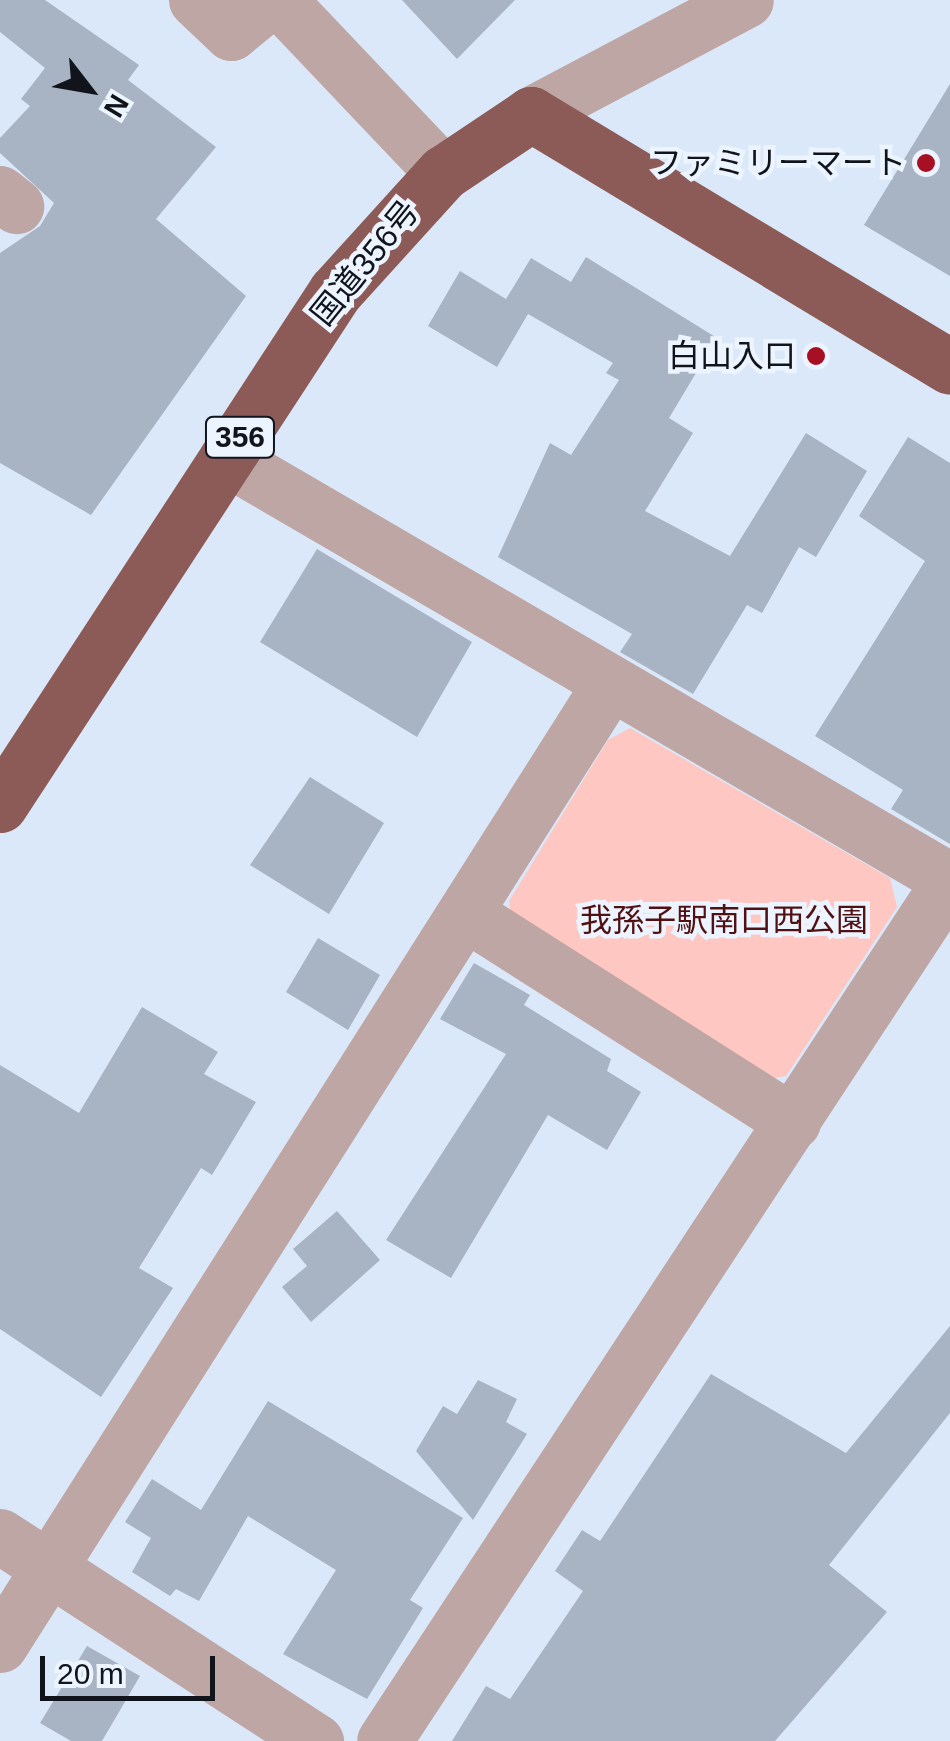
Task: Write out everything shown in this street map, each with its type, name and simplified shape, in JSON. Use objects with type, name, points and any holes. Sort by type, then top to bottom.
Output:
[{"type":"highway","name":"国道356号","points":[[6,782],[335,292],[443,173],[530,114]]},
{"type":"highway","points":[[530,114],[950,367]]},
{"type":"street","points":[[196,0],[230,33],[271,0]]},
{"type":"street","points":[[279,0],[443,173]]},
{"type":"street","points":[[530,114],[746,0]]},
{"type":"street","points":[[226,458],[950,880],[384,1741]]},
{"type":"street","points":[[0,1646],[610,683]]},
{"type":"street","points":[[465,913],[793,1122]]},
{"type":"street","points":[[0,1536],[316,1741]]},
{"type":"green space","name":"我孫子駅南口西公園","points":[[630,728],[890,878],[897,907],[786,1076],[756,1081],[512,924],[509,901],[608,740]]},
{"type":"building","points":[[0,0],[45,0],[139,65],[128,80],[216,147],[156,219],[246,296],[91,515],[0,463],[0,253],[40,226],[54,203],[0,153],[0,138],[30,106],[21,99],[45,68],[0,32]]},
{"type":"building","points":[[402,0],[515,0],[457,59]]},
{"type":"building","name":"ファミリーマート","points":[[950,84],[950,276],[864,225]]},
{"type":"building","points":[[586,257],[717,338],[669,418],[693,433],[645,511],[730,556],[806,433],[867,471],[816,557],[799,547],[762,613],[747,605],[693,694],[620,652],[632,634],[498,557],[550,443],[571,455],[619,380],[606,373],[613,363],[528,314],[497,367],[428,326],[460,271],[506,299],[531,258],[571,282]]},
{"type":"building","points":[[908,437],[950,463],[950,844],[891,809],[903,790],[815,736],[925,561],[859,516]]},
{"type":"building","points":[[317,549],[472,642],[417,737],[260,642]]},
{"type":"building","points":[[310,777],[384,823],[329,914],[250,865]]},
{"type":"building","points":[[318,938],[380,975],[348,1030],[286,992]]},
{"type":"building","points":[[474,963],[530,995],[524,1005],[611,1059],[607,1071],[641,1092],[607,1150],[548,1115],[451,1278],[386,1240],[506,1054],[440,1019]]},
{"type":"building","points":[[142,1007],[218,1052],[204,1074],[256,1102],[212,1175],[201,1168],[139,1268],[173,1288],[101,1397],[0,1329],[0,1065],[79,1113]]},
{"type":"building","points":[[337,1211],[380,1260],[311,1322],[282,1287],[307,1266],[293,1249]]},
{"type":"building","points":[[950,1326],[950,1413],[829,1565],[887,1612],[775,1741],[452,1741],[486,1686],[510,1699],[583,1591],[555,1571],[582,1530],[600,1541],[711,1374],[846,1453]]},
{"type":"building","points":[[478,1380],[517,1399],[506,1422],[527,1434],[473,1520],[416,1451],[443,1406],[457,1414]]},
{"type":"building","points":[[268,1401],[463,1518],[410,1600],[423,1608],[367,1699],[283,1654],[336,1570],[248,1516],[199,1601],[176,1589],[170,1596],[132,1572],[151,1538],[125,1522],[152,1479],[201,1510]]},
{"type":"building","points":[[87,1646],[140,1676],[102,1741],[71,1741],[40,1723]]},
{"type":"place","name":"ファミリーマート","points":[[926,163]]},
{"type":"place","name":"白山入口","points":[[816,356]]}]
